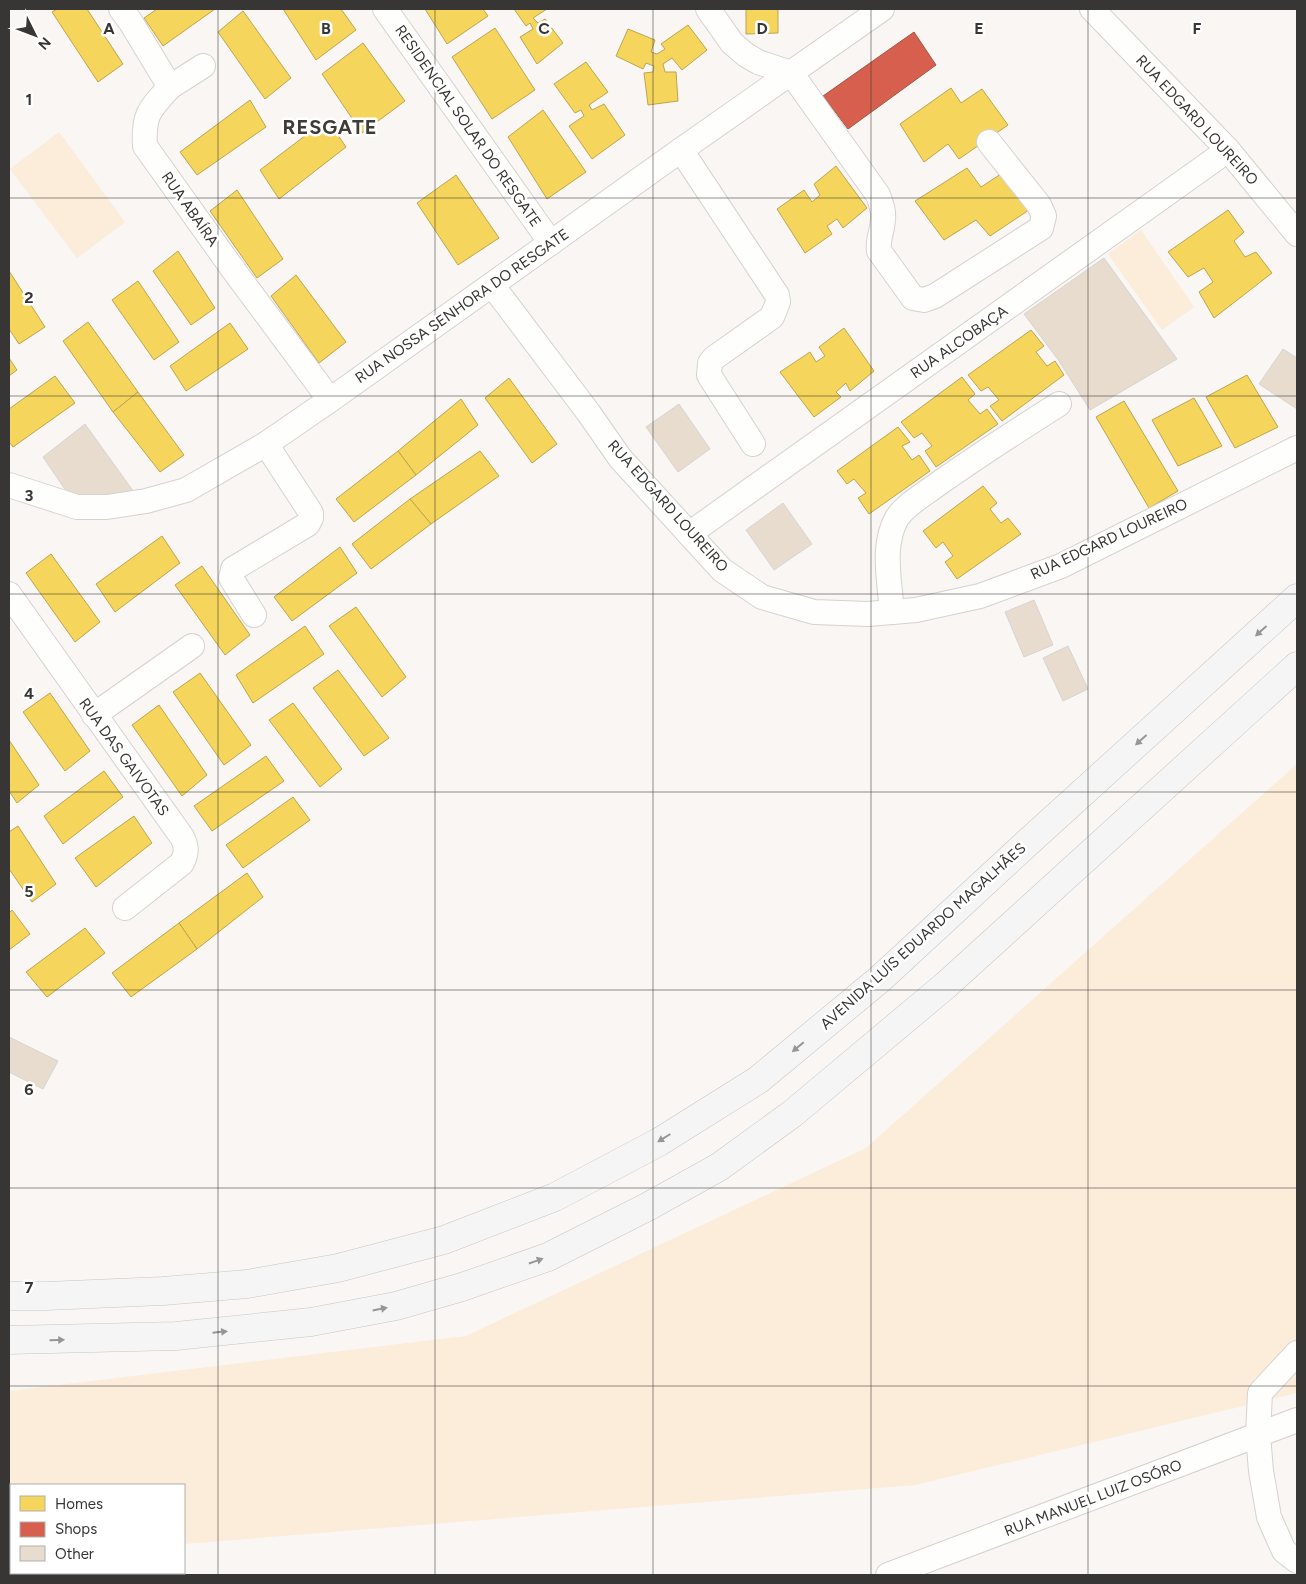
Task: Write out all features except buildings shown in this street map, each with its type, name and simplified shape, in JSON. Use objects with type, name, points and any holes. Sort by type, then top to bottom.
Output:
[{"type":"main road","name":"AVENIDA LUÍS EDUARDO MAGALHÃES","points":[[9,1296],[134,1292],[248,1284],[338,1268],[444,1240],[527,1208],[555,1197],[659,1142],[758,1080],[880,979],[1025,844],[1297,598]]},
{"type":"main road","points":[[9,1340],[176,1336],[311,1322],[396,1306],[462,1287],[548,1257],[649,1206],[719,1167],[792,1114],[953,979],[1297,666]]},
{"type":"street","points":[[121,9],[130,20],[170,87]]},
{"type":"street","name":"RESIDENCIAL SOLAR DO RESGATE","points":[[385,9],[551,244]]},
{"type":"street","points":[[708,9],[732,43],[746,55],[758,62],[791,73],[878,195],[883,209],[884,220],[878,243],[879,252],[913,298],[924,300],[935,296],[1041,228],[1044,216],[1039,205],[989,142]]},
{"type":"street","name":"RUA NOSSA SENHORA DO RESGATE","points":[[9,485],[77,506],[107,507],[186,490],[266,444],[330,400],[882,9]]},
{"type":"street","name":"RUA EDGARD LOUREIRO","points":[[1092,9],[1228,150],[1297,234]]},
{"type":"street","name":"RUA ABAÍRA","points":[[203,66],[170,87],[150,110],[144,130],[145,146],[232,268],[330,400]]},
{"type":"street","points":[[681,150],[777,295],[778,302],[772,318],[719,354],[710,363],[708,374],[753,444]]},
{"type":"street","name":"RUA ALCOBAÇA","points":[[689,534],[1228,150]]},
{"type":"street","name":"RUA EDGARD LOUREIRO","points":[[492,285],[588,412],[620,458],[722,570],[762,597],[814,612],[868,614],[916,610],[980,596],[1061,566],[1297,448]]},
{"type":"street","points":[[892,612],[888,553],[892,532],[898,517],[918,498],[976,457],[1059,404]]},
{"type":"street","points":[[254,615],[231,578],[233,569],[308,524],[311,518],[311,512],[266,444]]},
{"type":"street","name":"RUA DAS GAIVOTAS","points":[[9,594],[187,846],[186,855],[182,863],[125,908]]},
{"type":"street","points":[[94,715],[192,646]]},
{"type":"street","points":[[1297,1353],[1260,1393],[1258,1435],[1261,1471],[1269,1517],[1284,1551],[1297,1561]]},
{"type":"street","name":"RUA MANUEL LUIZ OSÓRO","points":[[888,1575],[1297,1420]]},
{"type":"shaded area","points":[[59,132],[125,222],[77,258],[10,169]]},
{"type":"shaded area","points":[[1141,230],[1194,307],[1162,330],[1108,254]]},
{"type":"shaded area","points":[[1297,764],[1297,1393],[915,1485],[185,1544],[185,1484],[10,1484],[9,1555],[9,1391],[466,1336],[866,1148]]},
{"type":"district","name":"RESGATE","points":[[330,127]]}]
